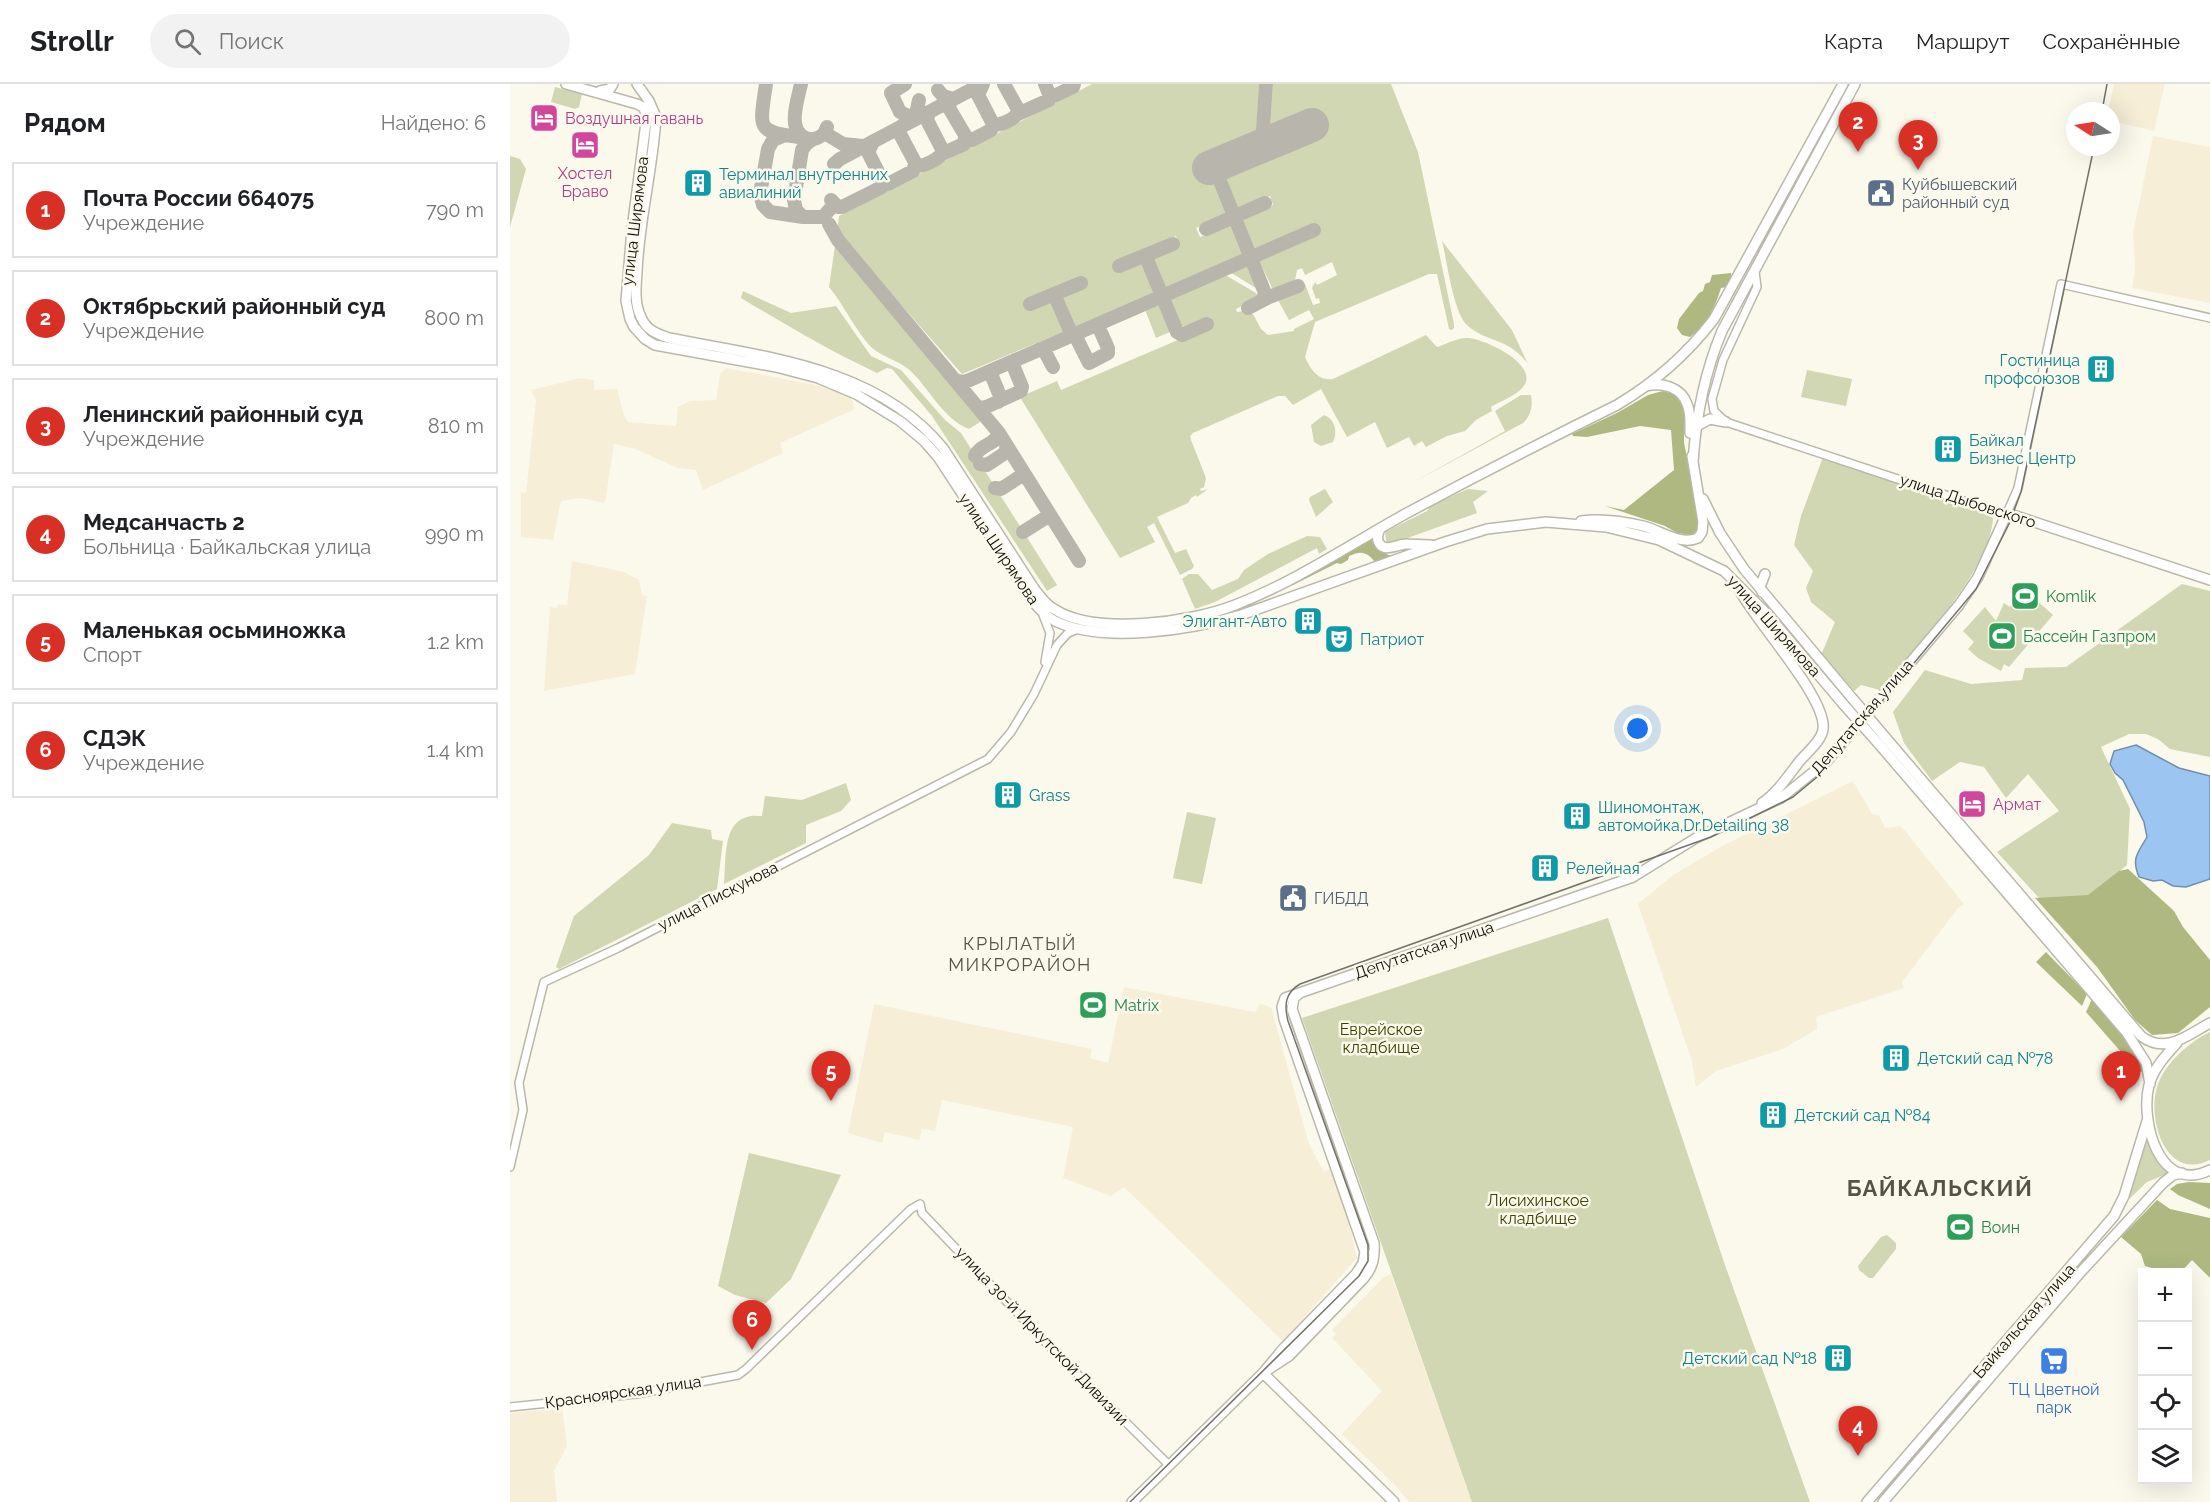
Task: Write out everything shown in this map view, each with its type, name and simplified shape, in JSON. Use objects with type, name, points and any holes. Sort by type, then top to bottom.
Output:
[{"type":"main road","name":"улица Ширямова","points":[[566,84],[637,104],[643,107],[647,115],[633,216],[627,282],[630,319],[639,334],[655,345],[734,358],[804,374],[876,400],[916,419],[943,448],[1035,590],[1054,610],[1082,620],[1119,624],[1184,618],[1222,610],[1246,601],[1617,405],[1644,387],[1683,353],[1714,319],[1796,160],[1843,84]]},
{"type":"main road","points":[[592,91],[605,91],[613,84]]},
{"type":"main road","name":"улица Ширямова","points":[[636,84],[649,101],[656,117],[638,251],[636,301],[644,323],[659,335],[804,366],[840,378],[876,400],[924,441],[938,457],[1024,590],[1040,610],[1054,620],[1078,629],[1107,633],[1137,632],[1219,622],[1487,529],[1527,524],[1563,523],[1606,527],[1659,540],[1715,566],[1735,581],[1848,702]]},
{"type":"main road","points":[[1693,462],[1695,428],[1701,392],[1716,343],[1855,84]]},
{"type":"main road","points":[[1563,523],[1599,519],[1644,526],[1684,541],[1700,536],[1703,527],[1693,462],[1689,409],[1679,392],[1668,386],[1656,384],[1644,387]]},
{"type":"main road","points":[[910,429],[906,425],[907,420],[916,419]]},
{"type":"main road","points":[[1695,428],[1710,419],[1726,422]]},
{"type":"main road","points":[[1699,491],[1728,546],[1848,702],[2129,1029],[2150,1073],[2150,1084]]},
{"type":"main road","name":"улица Дыбовского","points":[[2007,513],[2210,580]]},
{"type":"main road","name":"Депутатская улица","points":[[1263,1373],[1282,1349],[1356,1274],[1363,1263],[1365,1252],[1284,1019],[1282,1007],[1285,998],[1633,877],[1696,838],[1781,798],[1812,774],[1843,743],[1969,591],[1985,563],[2007,513]]},
{"type":"main road","points":[[1380,529],[1378,539],[1380,545],[1384,547],[1404,544],[1437,545]]},
{"type":"main road","points":[[1766,574],[1760,587],[1767,599]]},
{"type":"main road","points":[[1735,581],[1750,609],[1796,669],[1821,717],[1823,728],[1821,734],[1795,768],[1767,799],[1735,819]]},
{"type":"main road","points":[[1800,637],[1801,624]]},
{"type":"main road","points":[[1795,768],[1793,775],[1797,781],[1812,774]]},
{"type":"main road","points":[[1132,1502],[1263,1373],[1289,1356],[1364,1278],[1374,1259],[1374,1244],[1292,1009],[1294,998],[1300,992]]},
{"type":"main road","points":[[2129,1029],[2158,1045],[2166,1045],[2208,1023]]},
{"type":"main road","points":[[2181,1039],[2159,1064],[2150,1084],[2147,1097],[2147,1121],[2152,1142],[2160,1157],[2169,1166],[2182,1173],[2208,1172]]},
{"type":"main road","name":"Байкальская улица","points":[[1867,1502],[2114,1216],[2124,1196],[2147,1121]]},
{"type":"main road","name":"Байкальская улица","points":[[1883,1502],[2079,1274],[2163,1183],[2172,1175],[2182,1173]]},
{"type":"main road","points":[[1263,1373],[1394,1502]]},
{"type":"street","points":[[1726,422],[1714,411],[1712,399],[1731,339],[1757,287],[1755,270]]},
{"type":"street","name":"Депутатская улица","points":[[2007,513],[2018,488],[2061,284],[2210,318]]},
{"type":"street","name":"улица Дыбовского","points":[[1726,422],[2007,513]]},
{"type":"street","name":"улица Пискунова","points":[[1034,694],[1046,660],[1050,637],[1048,623],[1040,610]]},
{"type":"street","name":"улица Пискунова","points":[[510,1167],[523,1110],[519,1083],[544,982],[618,948],[988,759],[1011,732],[1034,694],[1057,645],[1068,633],[1078,629]]},
{"type":"street","name":"улица 30-й Иркутской Дивизии","points":[[920,1204],[922,1213],[1050,1347],[1169,1465]]},
{"type":"street","name":"Красноярская улица","points":[[510,1407],[636,1394],[738,1375],[911,1209],[920,1204]]},
{"type":"shaded area","points":[[2114,84],[2165,84],[2154,131],[2120,123],[2120,102],[2110,102]]},
{"type":"shaded area","points":[[2153,136],[2210,147],[2210,303],[2132,288],[2135,269],[2133,233]]},
{"type":"shaded area","points":[[726,368],[812,384],[851,399],[855,409],[780,443],[783,453],[703,490],[696,470],[678,468],[635,449],[614,444],[605,503],[580,498],[561,501],[553,540],[521,537],[521,492],[526,493],[536,400],[531,390],[580,378],[594,380],[594,390],[617,389],[624,416],[628,422],[676,426],[678,407],[690,401],[716,400],[720,374]]},
{"type":"shaded area","points":[[572,561],[624,572],[639,580],[642,595],[647,596],[635,674],[544,691],[550,607],[557,608],[558,604],[567,605]]},
{"type":"shaded area","points":[[1853,781],[1872,814],[1879,815],[1885,828],[1901,826],[1964,904],[1958,908],[1902,982],[1904,988],[1816,1017],[1817,1029],[1783,1049],[1716,1071],[1696,1087],[1692,1061],[1638,904],[1673,875],[1724,845]]},
{"type":"shaded area","points":[[1124,987],[1255,1012],[1260,1004],[1271,1007],[1309,1144],[1324,1172],[1330,1169],[1346,1210],[1357,1258],[1283,1341],[1124,1187],[1111,1196],[1063,1178],[1073,1127],[942,1100],[935,1131],[922,1129],[919,1140],[885,1132],[882,1143],[848,1133],[874,1004],[1092,1049],[1090,1058],[1108,1063]]},
{"type":"shaded area","points":[[1391,1274],[1472,1502],[1409,1502],[1395,1485],[1342,1434],[1382,1391],[1332,1338],[1336,1334],[1332,1330],[1384,1277]]},
{"type":"shaded area","points":[[562,1408],[567,1446],[554,1471],[557,1502],[510,1502],[510,1413]]},
{"type":"green space","points":[[1092,84],[1259,84],[1256,136],[1194,163],[1199,175],[1213,169],[1230,213],[1196,228],[1200,237],[1234,222],[1248,253],[1168,288],[1164,287],[1151,258],[1180,245],[1176,236],[1114,263],[1118,272],[1145,260],[1157,288],[1155,294],[1074,329],[1058,297],[1087,285],[1083,277],[1025,302],[1028,310],[1054,300],[1068,330],[962,374],[837,232],[839,216]]},
{"type":"green space","points":[[1273,84],[1391,84],[1418,152],[1454,324],[1452,330],[1449,329],[1437,274],[1429,274],[1315,322],[1305,357],[1313,370],[1323,378],[1333,379],[1426,335],[1437,347],[1464,338],[1476,339],[1498,348],[1518,362],[1527,379],[1520,390],[1491,407],[1492,411],[1476,420],[1465,431],[1447,436],[1426,447],[1422,441],[1414,446],[1409,437],[1387,448],[1375,422],[1347,437],[1321,389],[1293,405],[1285,396],[1278,396],[1193,433],[1190,436],[1191,440],[1206,478],[1204,487],[1200,489],[1201,491],[1208,489],[1197,497],[1196,495],[1191,498],[1188,503],[1157,517],[1175,553],[1186,549],[1194,566],[1180,575],[1154,523],[1147,527],[1155,542],[1120,558],[1021,399],[1022,396],[1057,381],[1061,390],[1213,325],[1210,317],[1186,327],[1180,326],[1169,300],[1171,295],[1222,273],[1261,296],[1236,309],[1237,312],[1244,311],[1253,314],[1261,329],[1268,335],[1294,331],[1314,319],[1309,310],[1289,320],[1278,300],[1305,284],[1313,305],[1320,303],[1312,288],[1315,282],[1317,285],[1337,275],[1332,262],[1305,275],[1302,268],[1297,270],[1295,280],[1273,290],[1258,258],[1321,230],[1320,227],[1315,225],[1255,251],[1241,219],[1273,205],[1270,196],[1238,209],[1226,179],[1226,173],[1317,134],[1319,129],[1314,116],[1309,114],[1270,130]]},
{"type":"green space","points":[[555,87],[582,94],[579,107],[575,109],[551,102]]},
{"type":"green space","points":[[510,156],[520,159],[526,169],[510,227]]},
{"type":"green space","points":[[1442,241],[1512,330],[1528,364],[1513,349],[1475,331],[1462,318],[1454,298]]},
{"type":"green space","points":[[835,246],[981,418],[980,422],[969,429],[959,424],[943,410],[915,375],[875,350],[865,340],[829,287]]},
{"type":"green space","points":[[1248,261],[1251,263],[1264,293],[1228,271]]},
{"type":"green space","points":[[1731,273],[1731,279],[1726,287],[1721,288],[1706,321],[1690,337],[1682,335],[1677,328],[1679,319],[1703,291],[1705,284],[1710,282],[1712,275]]},
{"type":"green space","points":[[743,291],[791,313],[836,306],[871,356],[901,370],[945,420],[961,433],[1057,585],[1047,591],[932,416],[892,369],[887,368],[877,373],[842,356],[741,298]]},
{"type":"green space","points":[[1158,300],[1162,301],[1174,328],[1156,338],[1144,307]]},
{"type":"green space","points":[[1807,370],[1852,379],[1846,406],[1801,397]]},
{"type":"green space","points":[[1663,391],[1674,394],[1684,407],[1684,443],[1701,522],[1700,527],[1692,535],[1677,533],[1665,526],[1605,506],[1624,510],[1674,470],[1671,430],[1640,426],[1587,437],[1572,434],[1617,413],[1648,395]]},
{"type":"green space","points":[[1521,395],[1531,395],[1532,399],[1530,414],[1523,423],[1414,482],[1505,431],[1495,411]]},
{"type":"green space","points":[[1324,415],[1333,423],[1335,434],[1333,442],[1321,446],[1314,442],[1311,425]]},
{"type":"green space","points":[[1823,457],[1986,512],[1993,518],[1989,539],[1965,585],[1880,690],[1861,685],[1854,691],[1821,655],[1835,622],[1811,602],[1806,588],[1813,571],[1794,545],[1801,516]]},
{"type":"green space","points":[[1325,489],[1333,502],[1316,517],[1309,500],[1310,497]]},
{"type":"green space","points":[[1468,489],[1488,491],[1473,502],[1477,513],[1391,544],[1386,541],[1385,532],[1427,511],[1430,506]]},
{"type":"green space","points":[[1307,536],[1320,537],[1327,549],[1319,554],[1317,548],[1215,602],[1195,609],[1182,579],[1189,574],[1198,574],[1212,590],[1238,579],[1244,570],[1268,554]]},
{"type":"green space","points":[[1375,536],[1382,550],[1395,557],[1376,563],[1367,554],[1357,553],[1349,556],[1348,560],[1341,564],[1337,563],[1293,585],[1292,583]]},
{"type":"green space","points":[[2182,584],[2210,591],[2210,757],[2170,749],[2158,739],[2146,734],[2129,734],[2101,747],[2130,809],[2127,865],[2108,881],[2094,901],[2056,906],[2038,897],[1997,852],[2059,811],[2028,774],[2006,798],[1984,767],[1960,762],[1932,781],[1904,743],[1893,712],[1925,670],[1971,684],[2022,680],[2025,668],[2066,667]]},
{"type":"green space","name":"Бассейн Газпром","points":[[2019,593],[2030,599],[2030,602],[2034,598],[2053,615],[2009,667],[2004,664],[2001,671],[1978,658],[1968,649],[1974,642],[1963,631],[1985,607],[1996,621],[2004,603],[2010,607]]},
{"type":"green space","points":[[846,783],[851,800],[841,811],[806,825],[806,843],[724,884],[729,835],[739,821],[749,816],[762,816],[765,796],[802,800]]},
{"type":"green space","points":[[1187,812],[1216,818],[1202,884],[1173,878]]},
{"type":"green space","points":[[672,823],[711,830],[712,839],[723,841],[717,889],[559,969],[556,967],[574,916],[649,855]]},
{"type":"green space","points":[[2128,869],[2174,911],[2183,927],[2210,960],[2210,1007],[2178,1033],[2152,1035],[2135,1020],[2097,967],[2035,898],[2088,895],[2119,871]]},
{"type":"green space","name":"Лисихинское кладбище","points":[[1608,918],[1725,1265],[1810,1502],[1472,1502],[1302,1018]]},
{"type":"green space","points":[[2046,952],[2087,994],[2082,1006],[2036,962]]},
{"type":"green space","points":[[2092,999],[2129,1044],[2141,1063],[2143,1071],[2140,1072],[2135,1068],[2086,1012]]},
{"type":"green space","points":[[2210,1032],[2210,1160],[2195,1165],[2182,1163],[2171,1155],[2163,1144],[2158,1130],[2155,1115],[2157,1087],[2171,1062],[2194,1042]]},
{"type":"green space","points":[[2149,1142],[2172,1172],[2147,1182],[2127,1201],[2146,1143]]},
{"type":"green space","points":[[749,1153],[841,1175],[791,1279],[766,1303],[735,1295],[718,1286]]},
{"type":"green space","points":[[2210,1183],[2210,1209],[2170,1189],[2177,1184]]},
{"type":"green space","points":[[2157,1200],[2170,1209],[2210,1218],[2210,1278],[2192,1260],[2185,1268],[2145,1266],[2141,1254],[2121,1237]]},
{"type":"green space","points":[[1887,1235],[1896,1243],[1896,1249],[1873,1278],[1869,1278],[1859,1270],[1858,1266],[1881,1237]]},
{"type":"water","points":[[2136,745],[2179,768],[2210,776],[2210,879],[2186,887],[2173,886],[2162,880],[2153,881],[2139,877],[2136,860],[2147,837],[2144,822],[2123,780],[2110,764],[2114,751]]},
{"type":"taxiway","points":[[766,84],[762,112],[764,126],[777,133],[805,138]]},
{"type":"taxiway","points":[[801,84],[795,114],[796,129],[806,138],[813,139],[824,134],[827,127]]},
{"type":"taxiway","points":[[905,84],[891,93],[900,112],[915,119],[919,100]]},
{"type":"taxiway","points":[[834,164],[982,84]]},
{"type":"taxiway","points":[[983,84],[978,95],[993,124],[1007,121],[1018,112]]},
{"type":"taxiway","points":[[1004,84],[1020,113],[1049,100],[1049,94]]},
{"type":"taxiway","points":[[1045,84],[1049,94],[1054,96],[1073,87],[1074,84]]},
{"type":"taxiway","points":[[1262,145],[1266,84]]},
{"type":"taxiway","points":[[938,90],[943,96],[953,99],[949,108],[968,140],[991,130],[993,124]]},
{"type":"taxiway","points":[[929,112],[927,120],[944,153],[964,144],[965,137]]},
{"type":"taxiway","points":[[903,125],[900,134],[917,166],[932,162],[943,152]]},
{"type":"taxiway","points":[[785,135],[773,140],[768,149],[760,194],[763,205],[770,212],[803,217]]},
{"type":"taxiway","points":[[828,135],[843,144],[863,146]]},
{"type":"taxiway","points":[[813,139],[802,150],[794,200],[796,210],[803,217],[823,217],[830,209]]},
{"type":"taxiway","points":[[873,142],[868,152],[884,184],[913,171],[915,165]]},
{"type":"taxiway","points":[[1214,166],[1267,298],[1298,286]]},
{"type":"taxiway","points":[[831,200],[838,207],[842,207],[882,187],[883,183]]},
{"type":"taxiway","points":[[1206,229],[1265,203]]},
{"type":"taxiway","points":[[829,224],[838,240],[999,433],[1079,561]]},
{"type":"taxiway","points":[[957,381],[965,382],[1314,230]]},
{"type":"taxiway","points":[[1119,266],[1173,244]]},
{"type":"taxiway","points":[[1147,255],[1177,332],[1182,335],[1207,324]]},
{"type":"taxiway","points":[[1030,304],[1081,283]]},
{"type":"taxiway","points":[[1054,294],[1072,335]]},
{"type":"taxiway","points":[[1248,308],[1267,298]]},
{"type":"taxiway","points":[[1080,332],[1076,337],[1089,363],[1108,353],[1099,328],[1101,323]]},
{"type":"taxiway","points":[[1040,349],[1044,350],[1053,367]]},
{"type":"taxiway","points":[[978,407],[984,408],[1021,391],[1022,387],[1013,365],[1015,360]]},
{"type":"taxiway","points":[[992,370],[991,374],[1000,396],[998,402]]},
{"type":"taxiway","points":[[975,456],[980,449],[995,440],[999,433]]},
{"type":"taxiway","points":[[980,464],[987,465],[1005,453],[1007,446]]},
{"type":"taxiway","points":[[995,488],[1001,489],[1024,474]]},
{"type":"taxiway","points":[[1023,532],[1050,515]]},
{"type":"runway","points":[[1209,168],[1312,125]]},
{"type":"tram line","points":[[2104,102],[2107,84]]},
{"type":"tram line","points":[[1130,1502],[1359,1276],[1368,1261],[1368,1245],[1288,1021],[1286,1005],[1291,991],[1300,984],[1711,837],[1793,797],[1822,773],[1976,589],[2009,524],[2021,492],[2092,156]]},
{"type":"place","name":"Воздушная гавань","points":[[544,118]]},
{"type":"place","name":"Хостел Браво","points":[[585,145]]},
{"type":"place","name":"Октябрьский районный суд","points":[[1858,152]]},
{"type":"place","name":"Ленинский районный суд","points":[[1918,170]]},
{"type":"place","name":"Терминал внутренних авиалиний","points":[[698,183]]},
{"type":"place","name":"Куйбышевский районный суд","points":[[1881,193]]},
{"type":"place","name":"Гостиница профсоюзов","points":[[2101,369]]},
{"type":"place","name":"Байкал Бизнес Центр","points":[[1948,449]]},
{"type":"place","name":"Komlik","points":[[2025,596]]},
{"type":"place","name":"Элигант-Авто","points":[[1308,621]]},
{"type":"place","name":"Бассейн Газпром","points":[[2002,636]]},
{"type":"place","name":"Патриот","points":[[1339,639]]},
{"type":"place","name":"Grass","points":[[1008,795]]},
{"type":"place","name":"Армат","points":[[1972,804]]},
{"type":"place","name":"Шиномонтаж, автомойка,Dr.Detailing 38","points":[[1577,816]]},
{"type":"place","name":"Релейная","points":[[1545,868]]},
{"type":"place","name":"ГИБДД","points":[[1293,898]]},
{"type":"place","name":"Matrix","points":[[1093,1005]]},
{"type":"place","name":"Детский сад №78","points":[[1896,1058]]},
{"type":"place","name":"Маленькая осьминожка","points":[[831,1101]]},
{"type":"place","name":"Почта России 664075","points":[[2121,1101]]},
{"type":"place","name":"Детский сад №84","points":[[1773,1115]]},
{"type":"place","name":"Воин","points":[[1960,1227]]},
{"type":"place","name":"СДЭК","points":[[752,1350]]},
{"type":"place","name":"Детский сад №18","points":[[1838,1358]]},
{"type":"place","name":"ТЦ Цветной парк","points":[[2054,1361]]},
{"type":"place","name":"Медсанчасть 2","points":[[1858,1456]]},
{"type":"district","name":"КРЫЛАТЫЙ МИКРОРАЙОН","points":[[1020,953]]},
{"type":"district","name":"БАЙКАЛЬСКИЙ","points":[[1940,1188]]},
{"type":"park label","name":"Еврейское кладбище","points":[[1381,1038]]}]
